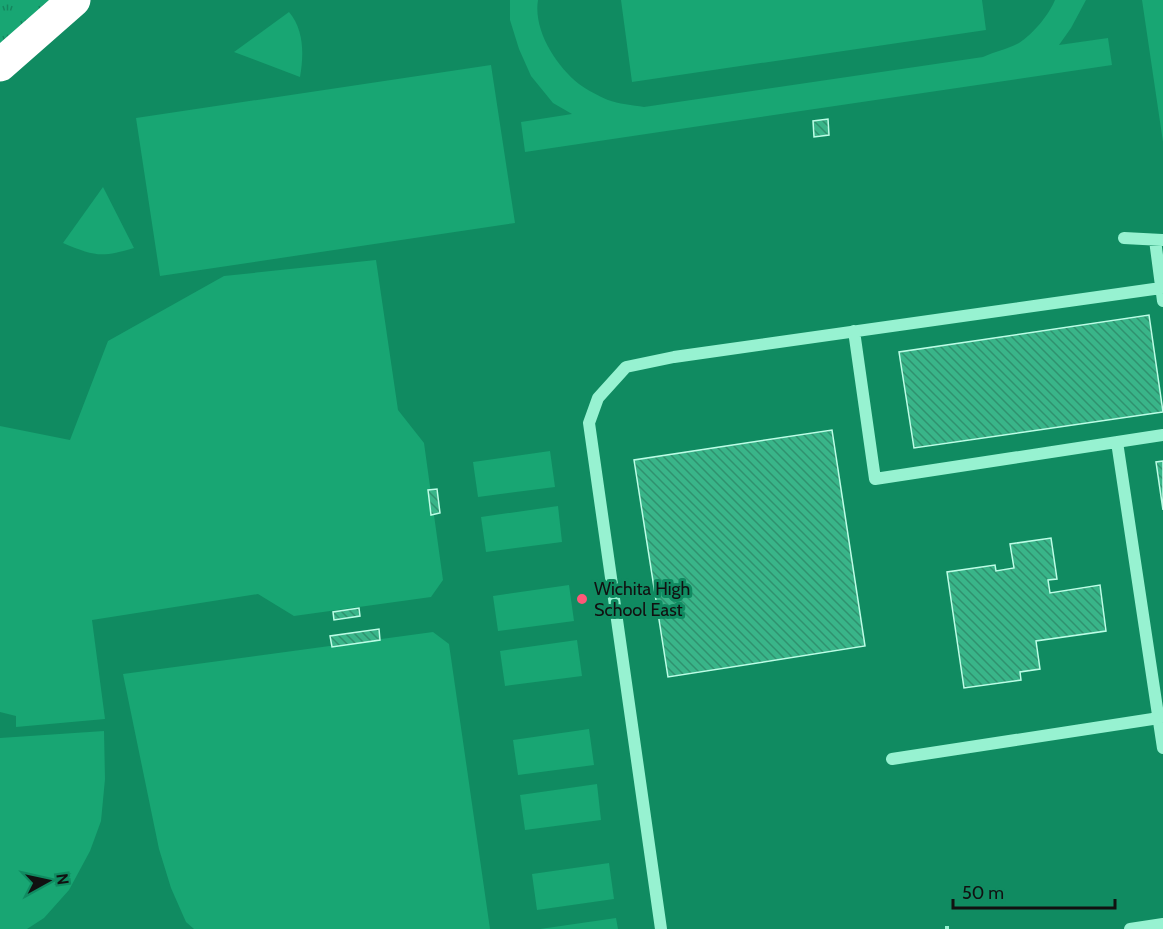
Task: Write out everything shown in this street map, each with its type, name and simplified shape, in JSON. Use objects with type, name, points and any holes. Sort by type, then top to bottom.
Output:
[{"type":"highway","points":[[0,65],[74,0]]},
{"type":"lane","points":[[662,929],[589,423],[598,398],[626,367],[674,357],[854,331],[1162,294],[1159,240],[1124,238]]},
{"type":"lane","points":[[854,331],[874,480],[1163,435]]},
{"type":"lane","points":[[1117,442],[1163,748]]},
{"type":"lane","points":[[892,759],[1159,718]]},
{"type":"lane","points":[[1130,929],[1163,924]]},
{"type":"green space","points":[[0,0],[53,0],[0,48]]},
{"type":"green space","points":[[510,0],[538,0],[539,23],[548,46],[562,68],[579,84],[608,100],[644,107],[983,57],[1015,45],[1024,39],[1035,30],[1055,0],[1086,0],[1059,45],[1108,38],[1112,65],[525,152],[521,122],[572,114],[553,103],[531,76],[510,20]]},
{"type":"green space","points":[[621,0],[982,0],[986,30],[632,82]]},
{"type":"green space","points":[[1142,0],[1163,0],[1163,142]]},
{"type":"green space","points":[[289,12],[298,27],[302,43],[300,77],[234,52]]},
{"type":"green space","points":[[491,65],[515,223],[160,276],[136,118]]},
{"type":"green space","points":[[103,187],[134,248],[98,254],[63,243]]},
{"type":"green space","points":[[376,260],[398,410],[424,443],[443,580],[431,597],[294,616],[258,594],[92,620],[105,719],[16,727],[16,716],[0,712],[0,426],[70,440],[108,341],[224,276]]},
{"type":"green space","points":[[550,451],[555,487],[478,497],[473,462]]},
{"type":"green space","points":[[558,506],[562,542],[486,552],[481,517]]},
{"type":"green space","points":[[569,585],[574,621],[498,631],[493,596]]},
{"type":"green space","points":[[433,632],[449,644],[490,929],[194,929],[186,922],[171,888],[159,849],[123,674]]},
{"type":"green space","points":[[577,640],[582,676],[505,686],[500,651]]},
{"type":"green space","points":[[589,729],[594,765],[518,775],[513,740]]},
{"type":"green space","points":[[104,731],[105,779],[101,821],[90,851],[69,890],[44,918],[27,929],[0,929],[0,738]]},
{"type":"green space","points":[[597,784],[601,820],[525,830],[520,795]]},
{"type":"green space","points":[[609,863],[614,899],[537,910],[532,874]]},
{"type":"green space","points":[[616,918],[618,929],[540,929]]},
{"type":"building","points":[[828,119],[829,135],[814,137],[813,121]]},
{"type":"building","points":[[1149,315],[1163,412],[914,448],[899,352]]},
{"type":"building","points":[[832,430],[865,646],[668,677],[634,460]]},
{"type":"building","points":[[1163,461],[1163,510],[1156,462]]},
{"type":"building","points":[[437,489],[440,513],[431,515],[428,490]]},
{"type":"building","points":[[1051,538],[1057,579],[1048,580],[1050,593],[1100,585],[1106,631],[1036,641],[1040,669],[1020,672],[1021,680],[964,688],[947,572],[995,565],[996,571],[1014,568],[1010,544]]},
{"type":"building","points":[[359,608],[360,616],[334,620],[333,612]]},
{"type":"building","points":[[379,629],[380,640],[332,647],[330,636]]},
{"type":"place","name":"Wichita High School East","points":[[582,599]]}]
